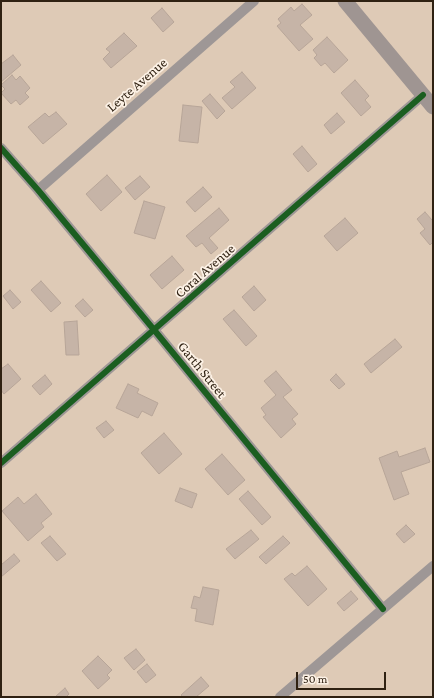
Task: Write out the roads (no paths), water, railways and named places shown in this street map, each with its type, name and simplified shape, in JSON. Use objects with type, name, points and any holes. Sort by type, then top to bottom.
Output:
[{"type":"street","name":"Leyte Avenue","points":[[38,190],[254,1]]},
{"type":"street","points":[[345,1],[428,101]]},
{"type":"street","name":"Coral Avenue","points":[[1,464],[155,331],[428,101]]},
{"type":"street","name":"Garth Street","points":[[1,148],[38,190],[155,331],[383,609]]},
{"type":"street","points":[[280,697],[433,566]]}]
